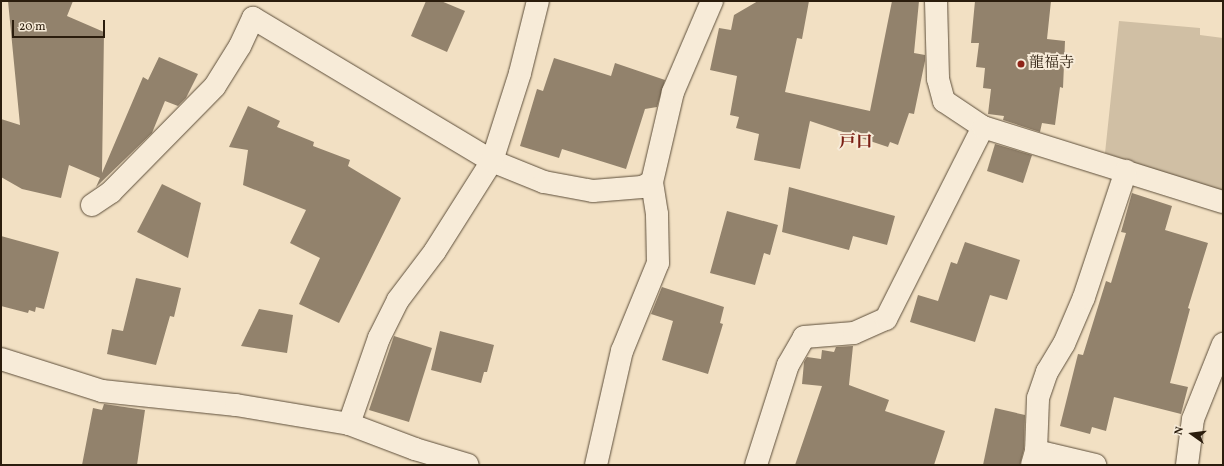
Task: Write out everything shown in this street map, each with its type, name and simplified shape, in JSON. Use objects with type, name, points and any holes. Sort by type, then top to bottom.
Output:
[{"type":"street","points":[[349,424],[379,338],[398,300],[435,251],[492,161],[520,73],[538,1]]},
{"type":"street","points":[[596,465],[622,351],[658,263],[657,214],[652,182],[672,92],[712,1]]},
{"type":"street","points":[[936,1],[938,79],[944,101],[983,127],[1223,202]]},
{"type":"street","points":[[92,205],[111,192],[215,86],[240,46],[253,18],[492,161],[544,182],[593,192],[642,187],[652,182]]},
{"type":"street","points":[[756,465],[788,365],[804,337],[854,333],[886,319],[983,127]]},
{"type":"street","points":[[1095,465],[1034,458],[1038,398],[1047,372],[1064,344],[1084,297],[1126,171]]},
{"type":"street","points":[[1187,465],[1192,419],[1223,344]]},
{"type":"street","points":[[1,359],[102,391],[236,405],[349,424],[415,449],[468,465]]},
{"type":"shaded area","points":[[1119,21],[1200,28],[1200,35],[1223,38],[1223,192],[1105,153]]},
{"type":"building","points":[[8,1],[73,1],[67,16],[104,32],[102,173],[143,77],[148,80],[159,57],[198,74],[186,98],[178,106],[165,101],[152,133],[96,187],[100,178],[69,165],[61,198],[22,189],[1,177],[1,119],[20,125]]},
{"type":"building","points":[[426,1],[441,1],[465,11],[447,52],[411,36]]},
{"type":"building","points":[[758,1],[809,1],[802,39],[797,38],[785,92],[870,111],[892,1],[919,1],[914,53],[925,55],[925,61],[914,114],[909,113],[898,145],[890,142],[888,147],[810,121],[800,169],[754,160],[759,134],[736,128],[739,117],[730,115],[737,76],[710,70],[719,28],[731,30],[734,15]]},
{"type":"building","name":"龍福寺","points":[[975,1],[1051,1],[1047,39],[1065,41],[1063,88],[1060,87],[1055,125],[1042,123],[1040,132],[1003,120],[1004,116],[988,114],[991,89],[983,88],[985,68],[976,67],[979,43],[971,43]]},
{"type":"building","points":[[554,58],[611,76],[615,63],[665,80],[657,107],[645,109],[626,169],[562,149],[559,158],[520,146],[537,89],[543,91]]},
{"type":"building","points":[[248,106],[280,121],[277,127],[314,142],[313,146],[350,160],[348,166],[401,198],[339,323],[299,304],[320,258],[290,243],[306,210],[243,185],[248,150],[229,147]]},
{"type":"building","points":[[995,144],[1032,155],[1023,183],[987,171]]},
{"type":"building","points":[[162,184],[201,203],[188,258],[137,232]]},
{"type":"building","points":[[789,187],[895,216],[887,245],[853,236],[849,250],[782,232]]},
{"type":"building","points":[[1132,193],[1172,206],[1165,230],[1208,243],[1188,308],[1190,309],[1170,383],[1188,387],[1181,414],[1114,397],[1106,431],[1092,427],[1090,434],[1060,426],[1078,354],[1083,355],[1106,281],[1111,283],[1126,233],[1121,232]]},
{"type":"building","points":[[727,211],[778,225],[770,255],[764,253],[755,285],[710,273]]},
{"type":"building","points":[[1,236],[59,252],[44,309],[36,307],[35,312],[29,310],[28,313],[1,306]]},
{"type":"building","points":[[965,242],[1020,260],[1007,300],[990,295],[975,342],[910,322],[918,295],[938,301],[951,262],[957,264]]},
{"type":"building","points":[[136,278],[181,288],[174,317],[170,316],[156,365],[107,354],[112,329],[123,331]]},
{"type":"building","points":[[662,287],[724,307],[720,323],[723,324],[708,374],[662,360],[673,321],[651,314]]},
{"type":"building","points":[[259,309],[293,315],[287,353],[241,346]]},
{"type":"building","points":[[440,331],[494,345],[487,372],[484,372],[481,383],[431,370]]},
{"type":"building","points":[[394,336],[432,348],[409,422],[369,410]]},
{"type":"building","points":[[853,346],[849,385],[889,400],[885,411],[945,431],[934,465],[795,465],[822,386],[802,384],[804,362],[807,357],[821,359],[822,350],[834,352],[836,347]]},
{"type":"building","points":[[104,404],[145,410],[137,465],[82,465],[93,408],[102,410]]},
{"type":"building","points":[[995,408],[1025,415],[1024,449],[1020,465],[983,465]]},
{"type":"place","name":"龍福寺","points":[[1021,64]]},
{"type":"district","name":"戸口","points":[[856,143]]}]
